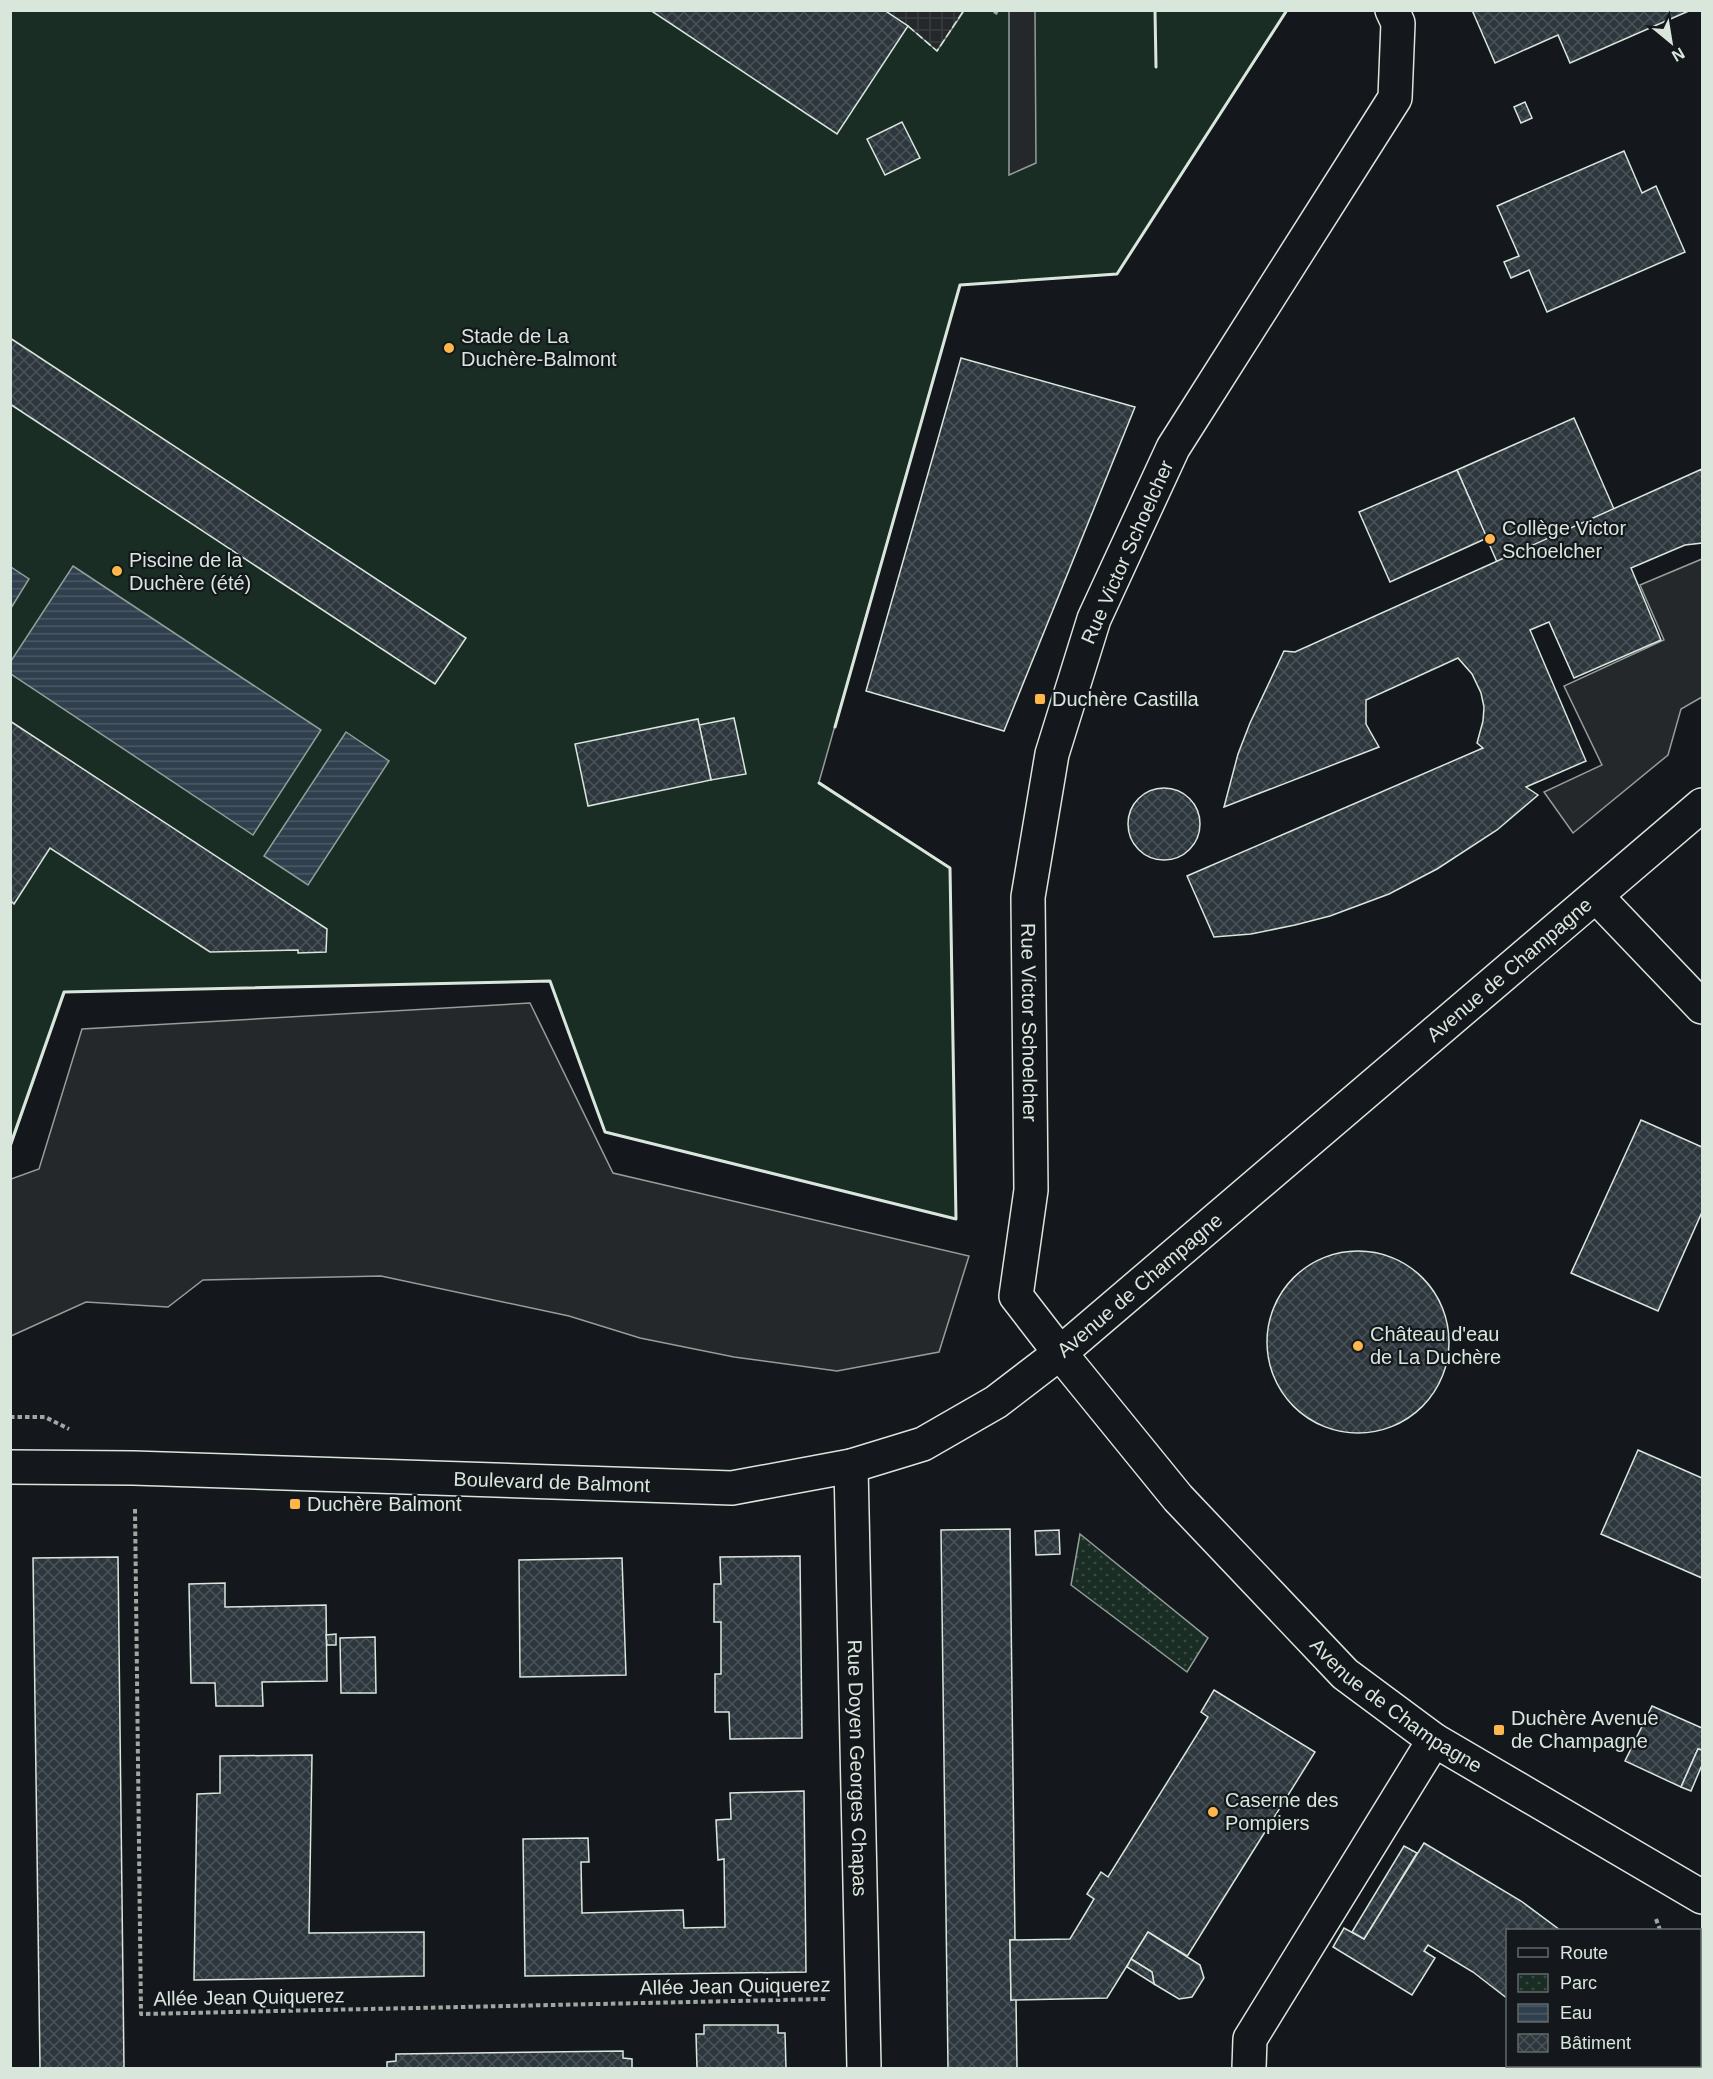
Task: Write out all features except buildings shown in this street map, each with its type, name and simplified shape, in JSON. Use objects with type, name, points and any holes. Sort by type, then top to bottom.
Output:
[{"type":"street","name":"Rue Victor Schoelcher","points":[[1060,1353],[1016,1296],[1031,1190],[1028,897],[1052,754],[1094,619],[1173,448],[1395,98],[1398,22],[1392,10]]},
{"type":"street","name":"Avenue de Champagne","points":[[1702,805],[1060,1353],[1178,1498],[1345,1674],[1434,1740],[1702,1897]]},
{"type":"street","points":[[1596,896],[1702,1007]]},
{"type":"street","name":"Boulevard de Balmont","points":[[10,1467],[145,1468],[732,1488],[851,1466],[923,1444],[996,1402],[1060,1353]]},
{"type":"street","name":"Rue Doyen Georges Chapas","points":[[851,1466],[864,2068]]},
{"type":"street","points":[[1248,2068],[1250,2039],[1434,1740]]},
{"type":"path","points":[[10,1417],[45,1416],[72,1430]]},
{"type":"path","name":"Allée Jean Quiquerez","points":[[135,1509],[141,2014],[863,1998]]},
{"type":"path","points":[[1656,1919],[1660,1929]]},
{"type":"green space","points":[[11,11],[1287,11],[1117,274],[960,285],[819,782],[950,868],[956,1219],[605,1132],[550,981],[65,992],[11,1146]]},
{"type":"green space","points":[[1080,1534],[1208,1638],[1187,1672],[1071,1585]]},
{"type":"shaded area","points":[[884,11],[964,11],[937,51],[908,26]]},
{"type":"shaded area","points":[[1009,11],[1035,11],[1036,163],[1009,175]]},
{"type":"shaded area","points":[[1702,559],[1702,697],[1681,709],[1668,755],[1573,833],[1544,792],[1602,765],[1564,686],[1664,640],[1640,585]]},
{"type":"shaded area","points":[[530,1003],[613,1173],[969,1256],[939,1352],[837,1371],[734,1357],[640,1338],[569,1316],[381,1276],[203,1280],[168,1307],[86,1302],[11,1336],[11,1179],[39,1169],[82,1029]]},
{"type":"water","points":[[73,566],[321,730],[253,835],[11,674],[11,661]]},
{"type":"water","points":[[11,567],[29,579],[11,608]]},
{"type":"water","points":[[346,732],[389,761],[308,885],[264,856]]},
{"type":"fence","points":[[908,26],[937,51],[964,10]]},
{"type":"wall","points":[[1155,10],[1156,67]]},
{"type":"wall","points":[[835,727],[960,285],[1117,274],[1287,10]]},
{"type":"wall","points":[[10,1146],[64,992],[550,981],[605,1132],[956,1219],[950,868],[819,783]]},
{"type":"place","name":"Stade de La Duchère-Balmont","points":[[449,348]]},
{"type":"place","name":"Collège Victor Schoelcher","points":[[1490,539]]},
{"type":"place","name":"Piscine de la Duchère (été)","points":[[117,571]]},
{"type":"place","name":"Duchère Castilla","points":[[1040,699]]},
{"type":"place","name":"Château d'eau de La Duchère","points":[[1358,1346]]},
{"type":"place","name":"Duchère Balmont","points":[[295,1504]]},
{"type":"place","name":"Duchère Avenue de Champagne","points":[[1499,1730]]},
{"type":"place","name":"Caserne des Pompiers","points":[[1213,1812]]}]
